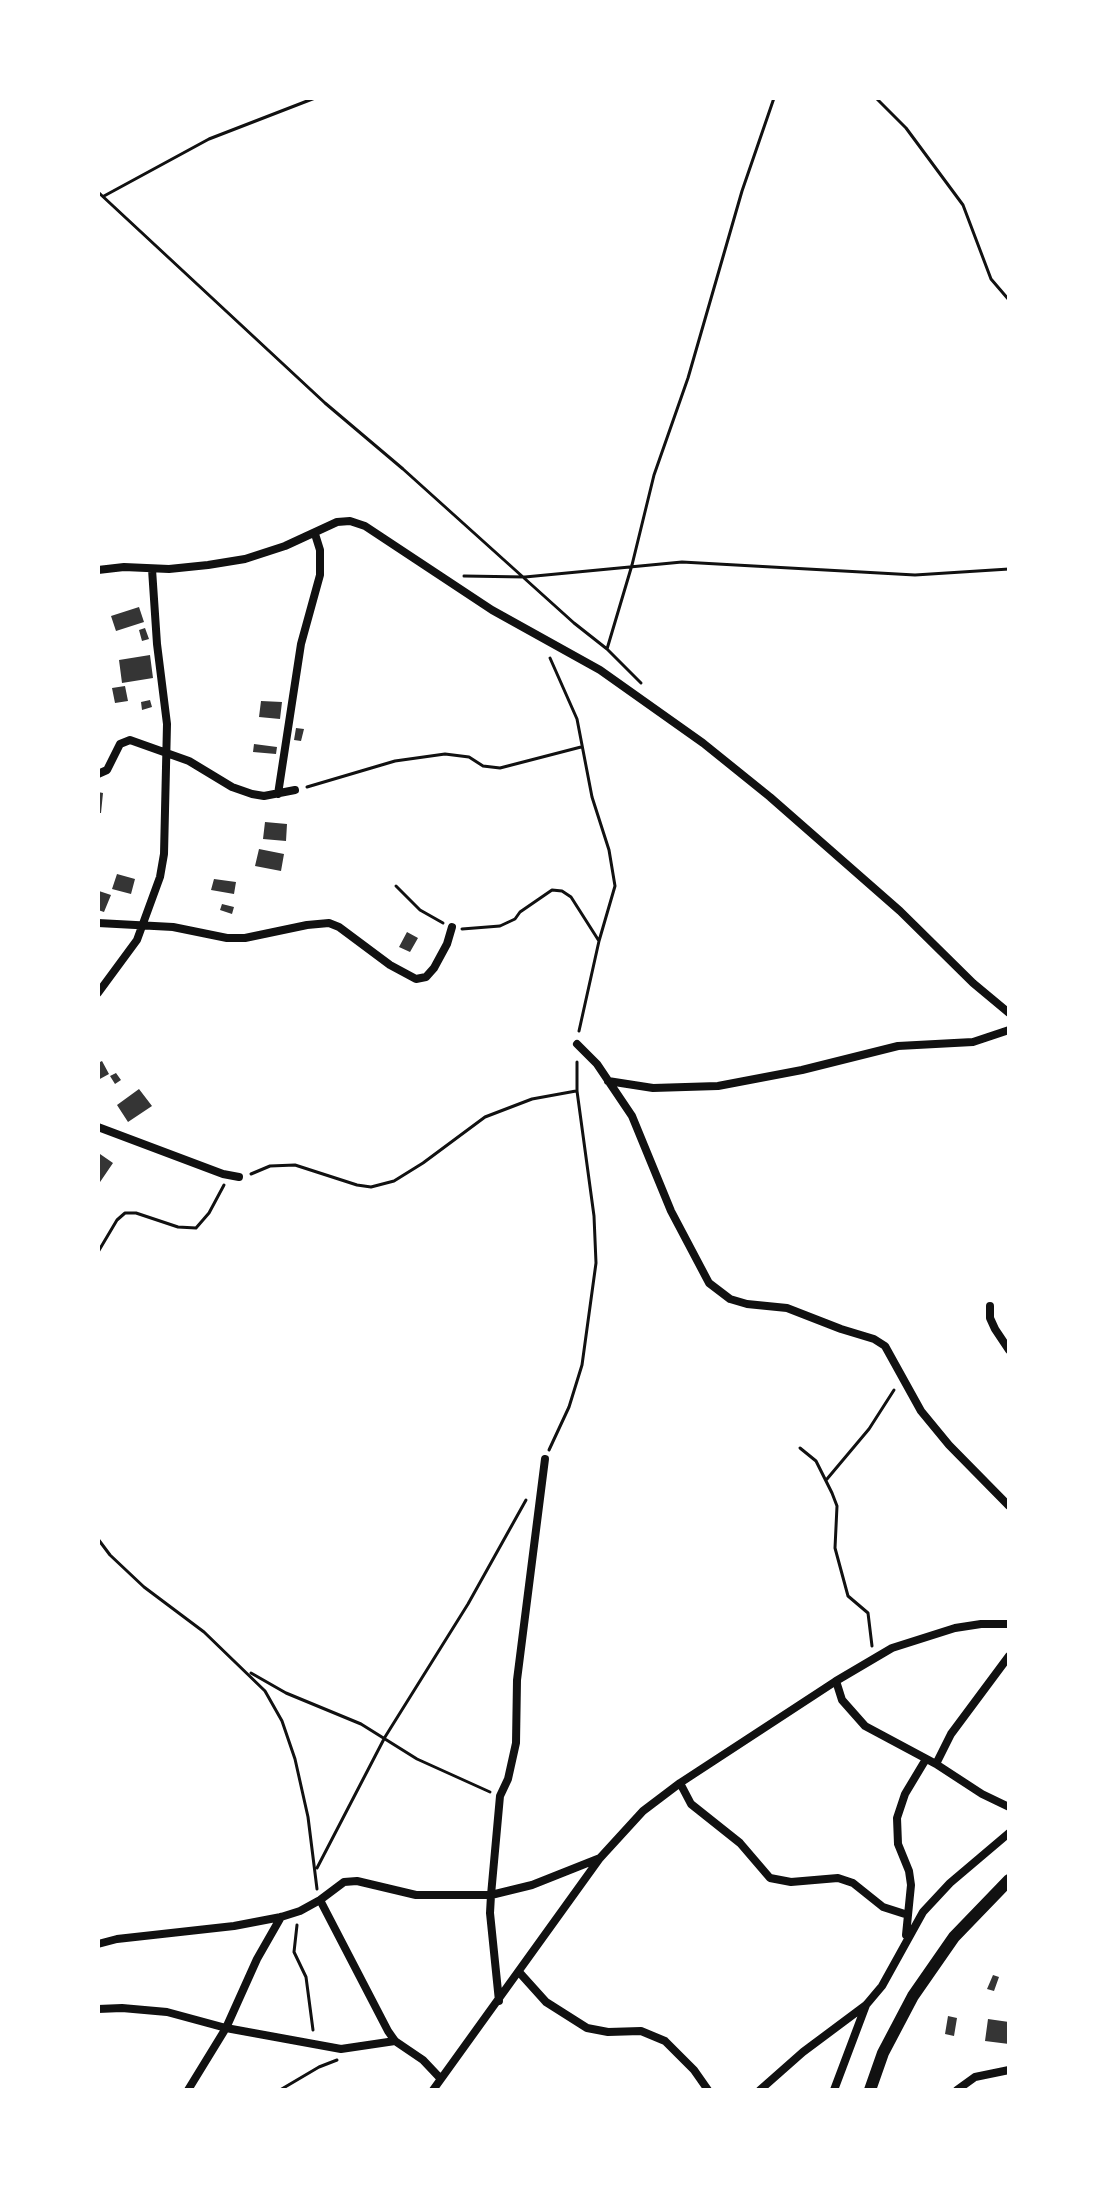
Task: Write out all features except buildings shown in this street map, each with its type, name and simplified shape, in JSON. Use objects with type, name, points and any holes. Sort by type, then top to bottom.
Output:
[{"type":"highway","points":[[870,2090],[883,2053],[913,1996],[954,1937],[1009,1880]]},
{"type":"street","points":[[98,570],[208,565],[245,559],[315,534],[337,522],[350,521],[365,526],[480,603],[566,649],[703,743],[900,911],[973,983],[1009,1013]]},
{"type":"street","points":[[278,794],[301,644],[320,575],[320,550],[315,534]]},
{"type":"street","points":[[98,993],[137,940],[160,877],[164,854],[167,724],[152,569]]},
{"type":"street","points":[[98,774],[107,770],[120,744],[130,740],[206,769],[232,787],[264,796],[295,790]]},
{"type":"street","points":[[98,923],[144,925],[245,938],[329,923],[416,979],[426,977],[434,968],[452,927]]},
{"type":"street","points":[[608,1081],[653,1088],[718,1086],[802,1070],[898,1046],[973,1042],[1009,1030]]},
{"type":"street","points":[[577,1044],[587,1052],[622,1097],[640,1132],[658,1183],[709,1283],[730,1299],[787,1308],[874,1339],[885,1346],[921,1411],[949,1445],[1009,1506]]},
{"type":"street","points":[[98,1127],[234,1176]]},
{"type":"street","points":[[990,1306],[990,1318],[1009,1350]]},
{"type":"street","points":[[499,2001],[491,1895],[500,1796],[515,1752],[517,1680],[545,1459]]},
{"type":"street","points":[[433,2090],[600,1858],[643,1811],[680,1783],[877,1657],[903,1644],[955,1628],[1009,1624]]},
{"type":"street","points":[[936,1764],[951,1734],[1009,1656]]},
{"type":"street","points":[[836,1681],[842,1700],[865,1726],[1009,1807]]},
{"type":"street","points":[[906,1940],[911,1885],[898,1844],[897,1818],[905,1794],[926,1759]]},
{"type":"street","points":[[680,1783],[691,1804],[740,1843],[770,1878],[791,1882],[838,1878],[853,1883],[883,1907],[908,1915]]},
{"type":"street","points":[[760,2090],[803,2052],[866,2005],[882,1986],[923,1912],[950,1883],[1009,1833]]},
{"type":"street","points":[[98,1944],[281,1917],[320,1900],[344,1882],[357,1881],[416,1895],[491,1895],[532,1885],[600,1858]]},
{"type":"street","points":[[320,1900],[395,2041],[423,2060],[440,2078]]},
{"type":"street","points":[[188,2090],[226,2028],[257,1959],[281,1917]]},
{"type":"street","points":[[519,1972],[546,2002],[587,2028],[608,2032],[641,2031],[665,2041],[708,2090]]},
{"type":"street","points":[[834,2090],[866,2005]]},
{"type":"street","points":[[98,2009],[144,2009],[341,2049],[359,2049],[395,2041]]},
{"type":"street","points":[[957,2090],[975,2077],[1009,2070]]},
{"type":"path","points":[[104,196],[209,139],[315,98]]},
{"type":"path","points":[[607,649],[654,475],[688,378],[742,191],[774,98]]},
{"type":"path","points":[[876,98],[906,128],[963,205],[991,279],[1009,300]]},
{"type":"path","points":[[98,192],[325,403],[607,649],[649,691]]},
{"type":"path","points":[[454,575],[525,577],[682,562],[915,575],[1009,569]]},
{"type":"path","points":[[545,1459],[569,1407],[580,1373],[596,1263],[591,1182],[577,1091],[577,1044],[599,941],[615,886],[609,850],[592,797],[577,719],[550,658]]},
{"type":"path","points":[[295,790],[395,761],[445,754],[469,757],[483,766],[500,768],[583,746]]},
{"type":"path","points":[[396,886],[420,910],[452,927],[468,930],[500,926],[515,919],[520,912],[552,890],[562,891],[571,897],[599,941]]},
{"type":"path","points":[[98,1252],[117,1220],[125,1213],[136,1213],[178,1227],[196,1228],[234,1176],[270,1166],[295,1165],[371,1187],[394,1181],[485,1117],[532,1099],[577,1091]]},
{"type":"path","points":[[827,1479],[869,1429],[902,1375]]},
{"type":"path","points":[[800,1448],[816,1461],[837,1506],[834,1536],[845,1587],[852,1600],[868,1613],[870,1638],[877,1657]]},
{"type":"path","points":[[317,1868],[385,1737],[468,1604],[527,1498]]},
{"type":"path","points":[[98,1539],[110,1555],[144,1587],[204,1632],[265,1691],[289,1739],[308,1817],[320,1900]]},
{"type":"path","points":[[244,1669],[277,1689],[385,1737],[417,1759],[500,1796]]},
{"type":"path","points":[[300,1911],[294,1952],[306,1977],[310,2018],[317,2046]]},
{"type":"path","points":[[280,2090],[319,2067],[341,2059]]}]
